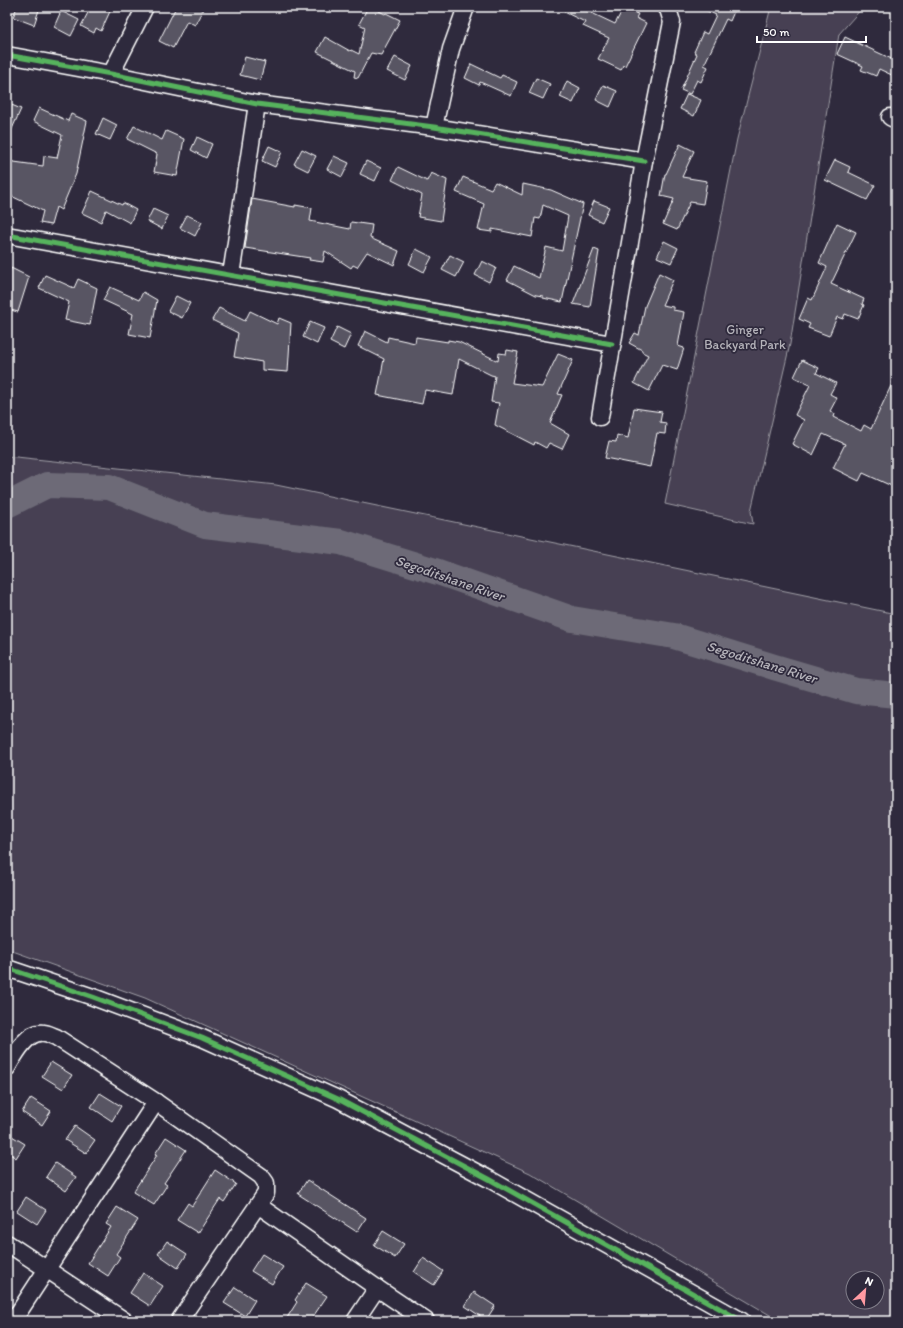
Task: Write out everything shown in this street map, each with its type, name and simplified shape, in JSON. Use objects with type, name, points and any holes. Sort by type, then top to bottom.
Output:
[{"type":"street","points":[[111,74],[146,7]]},
{"type":"street","points":[[434,127],[451,49],[466,7]]},
{"type":"street","points":[[600,417],[644,161],[672,22],[666,7]]},
{"type":"street","points":[[7,55],[111,74],[257,104],[434,127],[644,161]]},
{"type":"street","points":[[231,275],[257,104]]},
{"type":"street","points":[[7,234],[612,344]]},
{"type":"street","points":[[7,968],[93,997],[202,1038],[338,1099],[489,1179],[742,1321]]},
{"type":"street","points":[[7,1068],[21,1046],[32,1035],[43,1032],[56,1037],[156,1102],[261,1176],[266,1183],[266,1193],[179,1321]]},
{"type":"street","points":[[13,1321],[156,1102]]},
{"type":"street","points":[[258,1205],[376,1288],[426,1321]]},
{"type":"street","points":[[7,1243],[125,1321]]},
{"type":"street","points":[[355,1321],[376,1288]]},
{"type":"green space","name":"Ginger Backyard Park","points":[[771,7],[863,7],[839,34],[790,344],[751,511],[753,524],[665,504],[737,139]]},
{"type":"green space","points":[[7,456],[276,485],[896,614],[896,1321],[780,1321],[530,1173],[145,998],[7,949]]},
{"type":"building","points":[[17,7],[40,7],[34,25],[13,17]]},
{"type":"building","points":[[91,7],[112,7],[101,31],[96,28],[94,33],[81,26]]},
{"type":"building","points":[[176,7],[204,7],[195,25],[187,21],[173,48],[159,41]]},
{"type":"building","points":[[368,7],[385,14],[386,13],[400,20],[381,55],[371,53],[358,78],[354,77],[355,71],[317,52],[325,37],[350,51],[351,50],[359,54],[365,27],[359,24]]},
{"type":"building","points":[[554,7],[579,7],[615,24],[624,7],[628,7],[636,11],[635,13],[638,14],[636,18],[646,23],[625,66],[623,65],[621,70],[598,59],[609,38],[583,26],[585,22]]},
{"type":"building","points":[[699,7],[736,7],[730,21],[726,19],[704,65],[708,67],[701,82],[697,80],[690,94],[681,90],[697,54],[694,52],[703,32],[707,34],[716,15]]},
{"type":"building","points":[[61,11],[79,20],[71,36],[54,27]]},
{"type":"building","points":[[845,37],[896,61],[896,77],[879,69],[876,76],[861,70],[863,66],[837,54]]},
{"type":"building","points":[[245,57],[265,62],[260,80],[240,75]]},
{"type":"building","points":[[395,57],[412,66],[405,80],[387,71]]},
{"type":"building","points":[[471,64],[500,78],[502,75],[517,82],[511,96],[480,82],[479,85],[465,78]]},
{"type":"building","points":[[536,78],[550,84],[543,99],[529,93]]},
{"type":"building","points":[[567,81],[580,88],[573,103],[560,97]]},
{"type":"building","points":[[603,85],[617,91],[610,107],[596,100]]},
{"type":"building","points":[[687,94],[701,100],[694,116],[680,109]]},
{"type":"building","points":[[7,103],[21,109],[7,140]]},
{"type":"building","points":[[39,108],[68,121],[71,114],[87,121],[76,174],[61,210],[56,207],[51,225],[40,223],[43,211],[7,194],[7,161],[43,166],[44,156],[57,158],[62,135],[33,121]]},
{"type":"building","points":[[103,118],[117,125],[110,140],[96,134]]},
{"type":"building","points":[[134,126],[162,140],[166,131],[184,139],[177,176],[154,172],[157,154],[127,139]]},
{"type":"building","points":[[197,137],[212,144],[206,158],[191,150]]},
{"type":"building","points":[[680,144],[694,151],[682,177],[707,181],[703,204],[690,202],[677,230],[663,224],[674,199],[661,196],[665,174]]},
{"type":"building","points":[[269,146],[282,152],[275,167],[262,161]]},
{"type":"building","points":[[302,149],[316,156],[308,171],[294,164]]},
{"type":"building","points":[[334,156],[349,163],[342,177],[327,169]]},
{"type":"building","points":[[835,160],[850,167],[848,172],[875,185],[867,200],[825,180]]},
{"type":"building","points":[[366,161],[381,168],[375,181],[360,174]]},
{"type":"building","points":[[398,167],[427,181],[431,173],[447,180],[441,221],[418,217],[422,195],[392,180]]},
{"type":"building","points":[[463,177],[491,189],[495,182],[522,195],[523,184],[551,190],[583,204],[562,302],[543,298],[543,296],[536,295],[507,280],[514,266],[539,278],[546,247],[562,251],[568,216],[543,205],[540,219],[535,218],[532,237],[492,229],[492,232],[478,230],[484,204],[456,192]]},
{"type":"building","points":[[92,191],[122,205],[123,203],[136,210],[130,223],[106,210],[101,222],[82,213]]},
{"type":"building","points":[[252,199],[295,207],[295,205],[312,208],[310,221],[350,229],[351,222],[372,225],[370,238],[399,251],[394,265],[367,252],[357,267],[353,265],[351,268],[325,251],[323,262],[309,260],[310,258],[245,248]]},
{"type":"building","points":[[594,201],[609,207],[602,222],[588,215]]},
{"type":"building","points":[[153,209],[168,216],[162,229],[147,221]]},
{"type":"building","points":[[187,215],[202,222],[195,236],[180,228]]},
{"type":"building","points":[[837,223],[856,232],[831,284],[864,299],[862,304],[864,305],[858,319],[845,314],[843,319],[837,317],[829,336],[808,328],[810,324],[799,319],[808,298],[812,300],[827,267],[819,263]]},
{"type":"building","points":[[664,241],[678,248],[671,263],[657,257]]},
{"type":"building","points":[[416,249],[432,257],[424,272],[409,264]]},
{"type":"building","points":[[594,249],[599,251],[590,307],[573,304]]},
{"type":"building","points":[[450,255],[464,262],[456,277],[442,270]]},
{"type":"building","points":[[482,261],[496,268],[489,282],[475,275]]},
{"type":"building","points":[[11,268],[29,277],[18,312],[7,309],[7,278]]},
{"type":"building","points":[[659,273],[673,280],[662,305],[673,307],[673,310],[684,312],[678,346],[684,348],[677,370],[662,365],[649,391],[634,383],[648,355],[629,343],[635,333],[639,335],[645,306]]},
{"type":"building","points":[[45,275],[74,288],[78,279],[97,288],[90,325],[65,320],[69,302],[39,288]]},
{"type":"building","points":[[110,287],[139,300],[143,292],[157,300],[150,338],[129,334],[133,314],[103,300]]},
{"type":"building","points":[[176,296],[190,303],[182,318],[168,311]]},
{"type":"building","points":[[219,308],[245,321],[250,311],[277,324],[279,318],[291,323],[288,372],[262,370],[262,362],[234,357],[238,333],[212,320]]},
{"type":"building","points":[[310,322],[324,328],[317,344],[303,337]]},
{"type":"building","points":[[337,327],[351,334],[344,349],[330,342]]},
{"type":"building","points":[[365,331],[387,342],[388,337],[415,343],[416,337],[448,342],[448,340],[459,342],[498,361],[499,353],[506,354],[507,350],[518,352],[512,383],[542,387],[558,354],[573,360],[558,394],[562,395],[550,423],[569,434],[562,449],[549,443],[546,448],[535,442],[534,445],[495,425],[499,403],[491,402],[495,376],[459,359],[453,395],[425,390],[422,404],[377,395],[384,359],[358,346]]},
{"type":"building","points":[[802,360],[819,368],[816,373],[836,383],[830,394],[837,398],[830,411],[835,414],[834,417],[861,431],[864,425],[871,429],[896,375],[896,488],[863,473],[859,481],[833,468],[845,444],[823,434],[813,455],[792,444],[804,420],[795,415],[810,385],[794,377]]},
{"type":"building","points":[[634,408],[662,412],[660,422],[666,423],[665,434],[657,433],[650,467],[605,458],[609,441],[616,442],[617,435],[628,438]]},
{"type":"building","points":[[51,1062],[72,1075],[63,1089],[42,1076]]},
{"type":"building","points":[[100,1093],[121,1106],[112,1121],[91,1107]]},
{"type":"building","points":[[31,1098],[51,1111],[42,1125],[22,1112]]},
{"type":"building","points":[[75,1126],[95,1140],[86,1153],[65,1140]]},
{"type":"building","points":[[7,1133],[25,1144],[16,1158],[7,1152]]},
{"type":"building","points":[[166,1137],[186,1150],[164,1183],[167,1185],[154,1205],[133,1192],[157,1155],[155,1154]]},
{"type":"building","points":[[55,1163],[76,1177],[66,1191],[46,1177]]},
{"type":"building","points":[[215,1170],[236,1184],[224,1202],[220,1199],[198,1233],[177,1220],[188,1203],[192,1206]]},
{"type":"building","points":[[307,1180],[366,1218],[357,1232],[298,1194]]},
{"type":"building","points":[[26,1197],[46,1210],[37,1224],[17,1211]]},
{"type":"building","points":[[117,1207],[138,1220],[116,1254],[120,1257],[108,1276],[88,1263],[111,1227],[106,1224]]},
{"type":"building","points":[[383,1231],[404,1244],[395,1258],[374,1245]]},
{"type":"building","points":[[167,1241],[187,1254],[178,1268],[158,1254]]},
{"type":"building","points":[[262,1254],[283,1267],[272,1284],[251,1271]]},
{"type":"building","points":[[423,1258],[443,1271],[434,1285],[414,1272]]},
{"type":"building","points":[[143,1273],[163,1286],[150,1306],[130,1293]]},
{"type":"building","points":[[306,1283],[327,1296],[310,1321],[285,1321],[297,1302],[295,1300]]},
{"type":"building","points":[[235,1287],[255,1300],[245,1316],[224,1303]]},
{"type":"building","points":[[474,1292],[495,1306],[486,1320],[465,1306]]},
{"type":"waterway","name":"Segoditshane River","points":[[7,505],[47,485],[109,487],[205,525],[341,542],[438,572],[572,619],[674,636],[856,691],[896,695]]},
{"type":"cycle path","points":[[7,55],[111,74],[257,104],[434,127],[644,161]]},
{"type":"cycle path","points":[[7,235],[612,344]]},
{"type":"cycle path","points":[[7,968],[93,997],[202,1038],[338,1099],[489,1179],[742,1321]]}]
